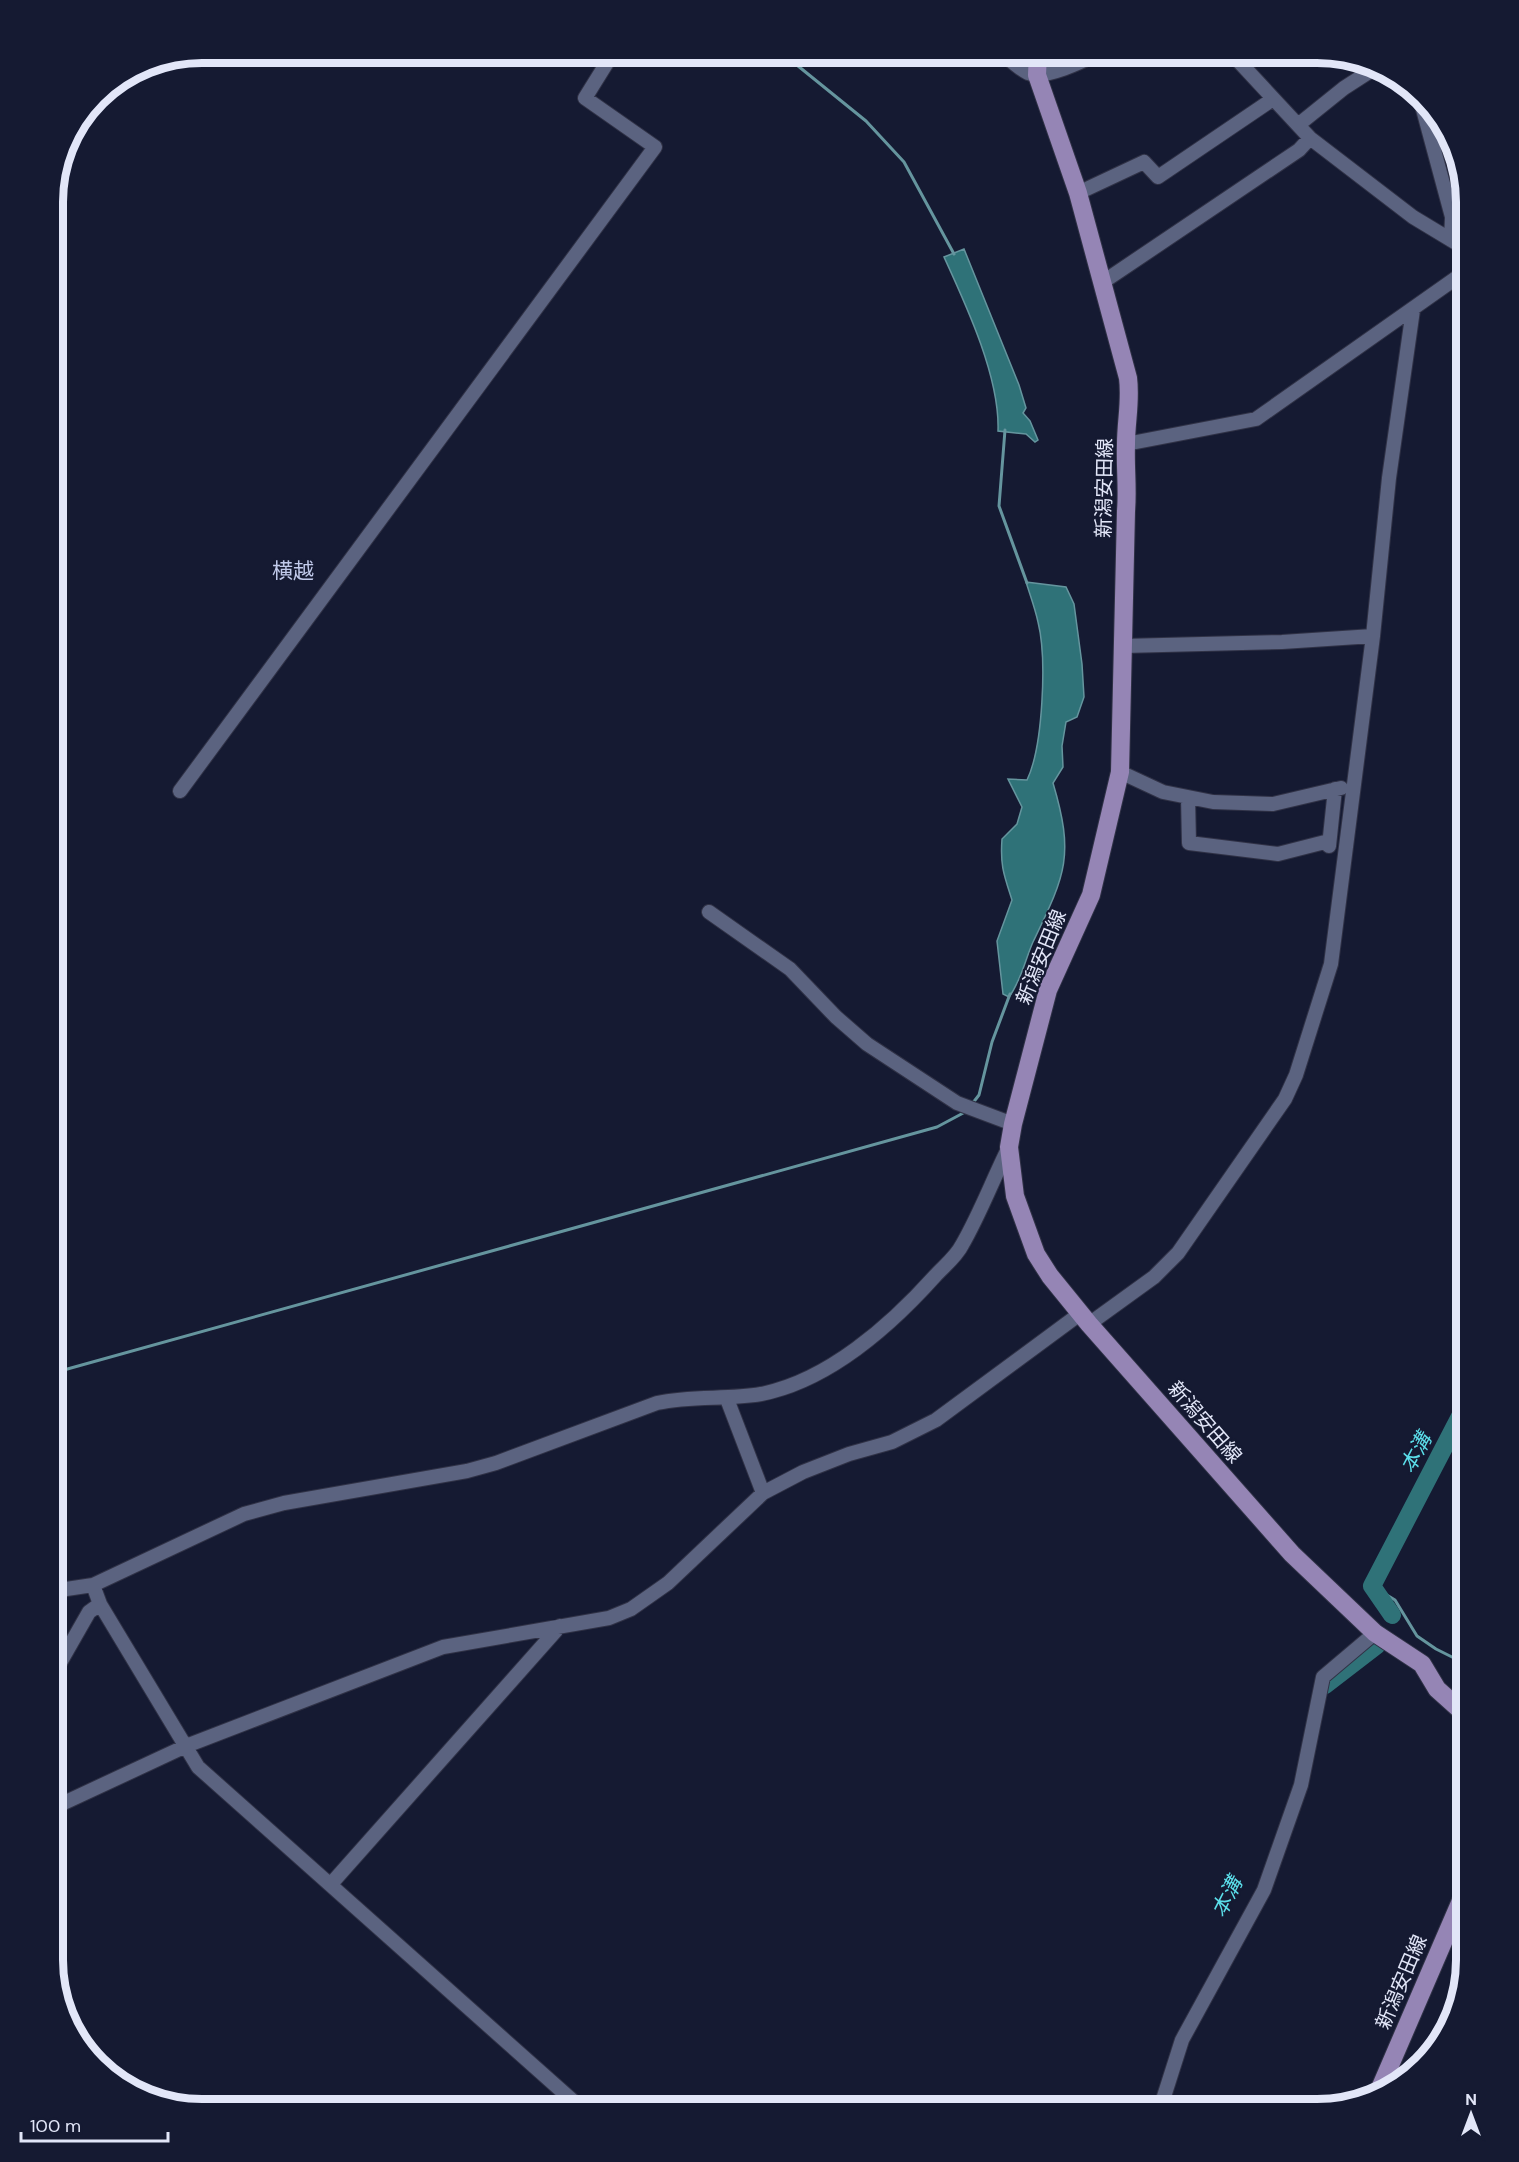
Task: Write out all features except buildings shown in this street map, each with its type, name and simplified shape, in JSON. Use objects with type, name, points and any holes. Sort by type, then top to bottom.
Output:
[{"type":"main road","name":"新潟安田線","points":[[1038,63],[1037,75],[1078,194],[1103,282],[1128,378],[1131,403],[1126,444],[1128,488],[1120,772],[1091,895],[1048,990],[1013,1124],[1009,1147],[1015,1196],[1036,1254],[1050,1276],[1085,1319],[1292,1554],[1375,1633],[1422,1664],[1437,1689],[1456,1705]]},
{"type":"main road","name":"新潟安田線","points":[[1383,2081],[1456,1914]]},
{"type":"street","points":[[180,791],[655,147],[585,98],[607,63]]},
{"type":"street","points":[[1014,63],[1027,73],[1037,75],[1078,63]]},
{"type":"street","points":[[1240,63],[1310,138],[1413,217],[1456,243]]},
{"type":"street","points":[[1298,125],[1344,88],[1367,73]]},
{"type":"street","points":[[1078,194],[1144,162],[1158,177],[1273,99]]},
{"type":"street","points":[[1424,114],[1452,217],[1451,240]]},
{"type":"street","points":[[1103,282],[1299,150],[1310,138]]},
{"type":"street","points":[[1126,444],[1256,418],[1456,279]]},
{"type":"street","points":[[63,1804],[186,1746],[443,1647],[609,1618],[631,1609],[668,1583],[763,1493],[802,1472],[849,1454],[892,1442],[936,1420],[1085,1319],[1154,1277],[1178,1253],[1285,1099],[1296,1075],[1331,964],[1373,636],[1389,478],[1413,310]]},
{"type":"street","points":[[1123,646],[1282,642],[1373,636]]},
{"type":"street","points":[[1120,772],[1163,792],[1213,802],[1272,804],[1353,785]]},
{"type":"street","points":[[1188,797],[1189,843],[1278,854],[1325,842],[1329,846],[1335,789]]},
{"type":"street","points":[[709,912],[795,973],[836,1017],[867,1044],[957,1103],[1013,1124]]},
{"type":"street","points":[[63,1589],[93,1585],[244,1514],[284,1503],[467,1471],[657,1403],[674,1399],[727,1399],[762,1394],[792,1383],[862,1345],[923,1291],[961,1248],[1009,1147]]},
{"type":"street","points":[[727,1399],[763,1493]]},
{"type":"street","points":[[93,1585],[100,1604],[198,1767],[571,2099]]},
{"type":"street","points":[[63,1656],[89,1612],[100,1604]]},
{"type":"street","points":[[331,1884],[560,1626]]},
{"type":"street","points":[[1163,2099],[1182,2040],[1264,1890],[1301,1785],[1323,1677],[1375,1633]]},
{"type":"shaded area","points":[[964,249],[1019,385],[1026,408],[1023,413],[1030,421],[1038,440],[1035,442],[1026,434],[998,431],[994,388],[988,366],[972,320],[944,257]]},
{"type":"shaded area","points":[[1026,582],[1066,587],[1074,604],[1084,697],[1077,717],[1066,722],[1062,746],[1063,767],[1053,783],[1064,830],[1065,848],[1059,882],[1020,977],[1009,997],[1003,994],[997,941],[1012,900],[1003,870],[1002,839],[1017,824],[1022,807],[1008,779],[1027,780],[1037,746],[1043,679],[1041,638]]},
{"type":"waterway","points":[[794,63],[866,121],[904,162],[954,254]]},
{"type":"waterway","points":[[1005,430],[999,506],[1027,583]]},
{"type":"waterway","points":[[972,1104],[979,1095],[992,1042],[1010,994]]},
{"type":"waterway","points":[[63,1370],[937,1127],[967,1111]]},
{"type":"waterway","name":"本溝","points":[[1392,1615],[1372,1586],[1456,1424]]},
{"type":"waterway","points":[[1372,1586],[1395,1600],[1417,1636],[1456,1659]]},
{"type":"waterway","name":"本溝","points":[[1325,1685],[1377,1645]]},
{"type":"district","name":"横越","points":[[293,571]]}]
